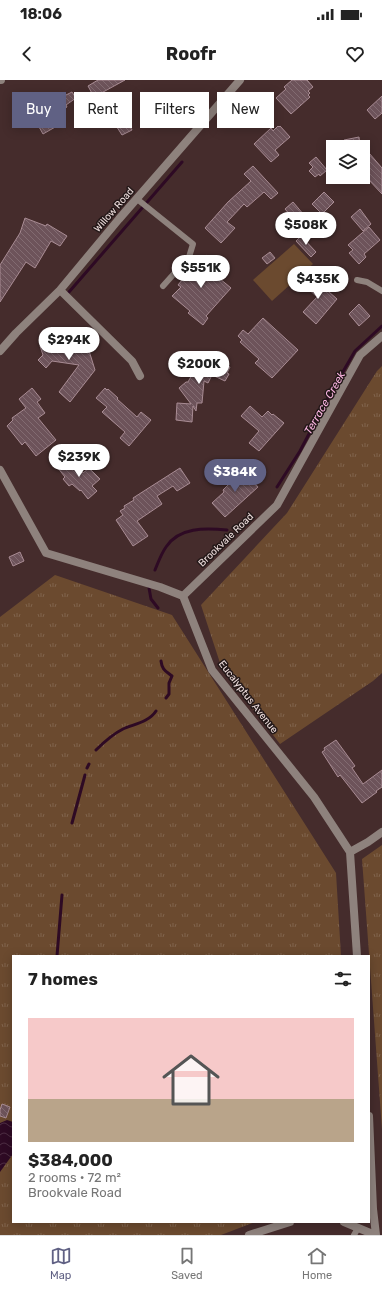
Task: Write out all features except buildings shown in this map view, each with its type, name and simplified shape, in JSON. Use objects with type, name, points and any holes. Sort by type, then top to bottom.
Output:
[{"type":"street","name":"Willow Road","points":[[0,351],[16,333],[60,290],[240,80]]},
{"type":"street","points":[[60,290],[132,361],[140,376]]},
{"type":"street","name":"Brookvale Road","points":[[183,596],[277,504],[360,354],[382,336]]},
{"type":"street","points":[[0,470],[46,553],[160,587],[183,596]]},
{"type":"street","name":"Eucalyptus Avenue","points":[[183,596],[212,670],[314,797],[350,852],[357,955]]},
{"type":"street","points":[[350,852],[382,832]]},
{"type":"street","points":[[345,1223],[356,1231],[376,1235],[370,1143]]},
{"type":"street","points":[[249,1235],[287,1223]]},
{"type":"lane","points":[[138,200],[193,244],[189,257],[163,286]]},
{"type":"lane","points":[[357,280],[367,282],[382,291]]},
{"type":"green space","points":[[294,244],[313,264],[272,301],[253,280]]},
{"type":"green space","points":[[382,366],[382,673],[373,681],[280,744],[222,669],[201,605],[287,513],[377,371]]},
{"type":"green space","points":[[55,575],[172,615],[336,873],[341,955],[12,955],[12,1223],[252,1223],[221,1235],[0,1235],[0,617]]},
{"type":"green space","points":[[382,845],[382,1129],[370,955],[362,859]]},
{"type":"water","points":[[7,1120],[12,1122],[12,1155],[0,1172],[0,1123]]},
{"type":"waterway","points":[[69,292],[182,162]]},
{"type":"waterway","name":"Terrace Creek","points":[[277,487],[300,451],[355,351],[382,326]]},
{"type":"waterway","name":"Terrace Creek","points":[[155,570],[161,556],[171,540],[185,532],[201,529],[227,530]]},
{"type":"waterway","name":"Terrace Creek","points":[[149,588],[151,599],[158,608]]},
{"type":"waterway","name":"Terrace Creek","points":[[161,661],[163,668],[172,676],[169,683],[169,694],[166,698]]},
{"type":"waterway","name":"Terrace Creek","points":[[96,750],[116,733],[149,718],[156,711]]},
{"type":"waterway","name":"Terrace Creek","points":[[87,768],[89,764]]},
{"type":"waterway","name":"Terrace Creek","points":[[72,823],[85,775]]},
{"type":"waterway","name":"Terrace Creek","points":[[57,955],[62,895]]}]
